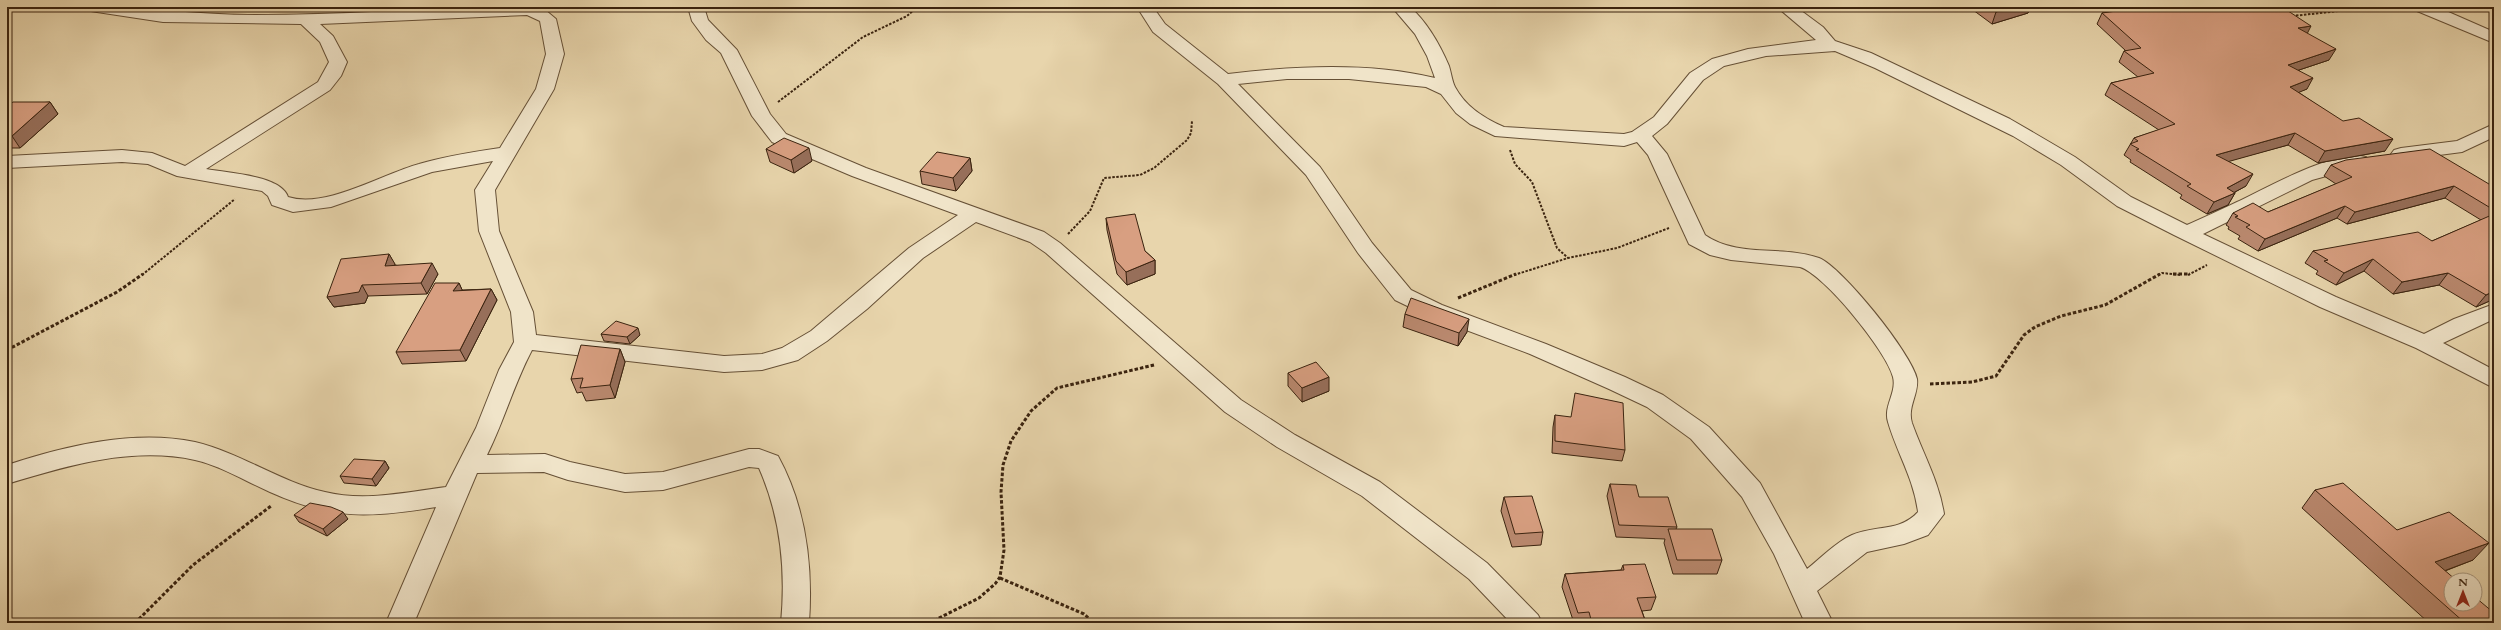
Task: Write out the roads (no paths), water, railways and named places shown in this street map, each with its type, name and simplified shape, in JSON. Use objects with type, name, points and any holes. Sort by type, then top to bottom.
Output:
[{"type":"street","points":[[97,7],[162,16],[304,18],[542,10],[548,19],[555,54],[552,69],[540,100],[485,190],[489,231],[522,312],[525,342],[510,370],[488,428],[454,495],[400,623]]},
{"type":"street","points":[[696,7],[700,21],[712,36],[728,50],[736,62],[760,116],[779,138],[859,172],[1037,237],[1053,248],[1233,406],[1286,441],[1371,489],[1478,571],[1528,623]]},
{"type":"street","points":[[1145,7],[1160,28],[1224,80],[1313,171],[1388,280],[1403,295],[1434,310],[1538,349],[1617,383],[1655,401],[1700,433],[1730,464],[1751,490],[1803,586],[1819,623]]},
{"type":"street","points":[[1400,7],[1409,14],[1424,35],[1445,78],[1446,89]]},
{"type":"street","points":[[1785,7],[1817,31],[1829,45]]},
{"type":"street","points":[[2424,7],[2494,38]]},
{"type":"street","points":[[190,171],[245,134],[307,98],[324,86],[332,76],[338,62],[327,40],[304,18]]},
{"type":"street","points":[[1224,80],[1267,74],[1312,71],[1409,79],[1431,83],[1446,89],[1462,108],[1478,121],[1502,132],[1624,140],[1642,136],[1679,100],[1699,73],[1710,66],[1739,57],[1829,45],[1850,50],[1963,103],[2066,160],[2119,199],[2328,302],[2424,343],[2494,380]]},
{"type":"street","points":[[2188,233],[2254,202],[2290,180],[2335,165],[2462,146],[2494,130]]},
{"type":"street","points":[[1642,136],[1657,154],[1696,239],[1704,246],[1713,250],[1800,260],[1820,268],[1884,342],[1896,358],[1906,380],[1898,413],[1930,496],[1931,514],[1919,528],[1904,534],[1860,543],[1803,586]]},
{"type":"street","points":[[7,162],[122,156],[152,160],[177,170],[190,171],[257,184],[273,189],[279,201],[283,204],[327,202],[374,188],[423,169],[507,153]]},
{"type":"street","points":[[525,342],[724,364],[769,360],[790,354],[819,336],[859,304],[916,252],[973,214]]},
{"type":"street","points":[[2424,343],[2462,324],[2494,311]]},
{"type":"street","points":[[7,475],[56,458],[90,452],[122,448],[168,449],[193,451],[216,457],[319,500],[343,505],[377,505],[454,495]]},
{"type":"street","points":[[471,464],[546,463],[568,471],[625,483],[663,482],[749,458],[759,458],[769,462],[780,491],[797,560],[798,603],[795,623]]}]
